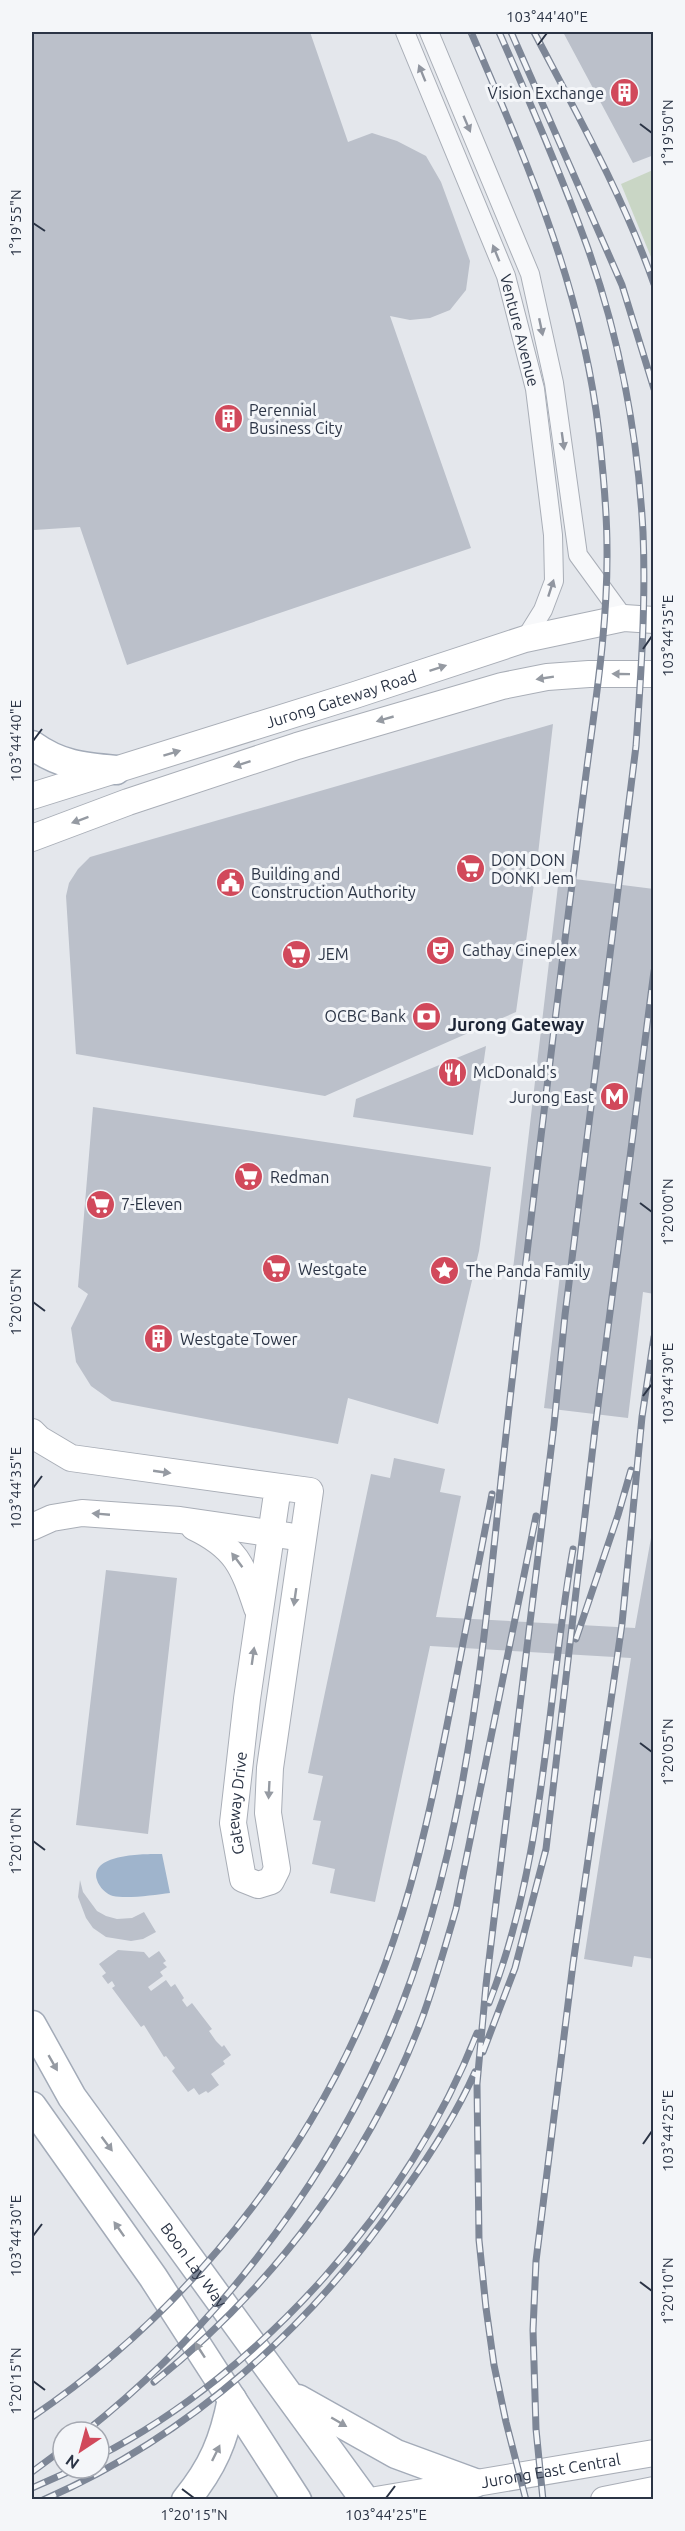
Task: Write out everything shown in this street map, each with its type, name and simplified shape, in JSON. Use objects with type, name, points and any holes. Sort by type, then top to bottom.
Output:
[{"type":"main road","name":"Jurong Gateway Road","points":[[32,796],[525,639],[624,618],[654,620]]},
{"type":"main road","name":"Jurong Gateway Road","points":[[32,838],[128,802],[276,753],[377,721],[502,686],[547,677],[589,674],[654,674]]},
{"type":"main road","points":[[32,745],[47,756],[75,766],[116,770]]},
{"type":"main road","name":"Gateway Drive","points":[[32,1432],[39,1439],[71,1458],[310,1491],[270,1768],[267,1813],[277,1869],[271,1881],[258,1885],[243,1879],[233,1823],[259,1614],[278,1487]]},
{"type":"main road","points":[[32,1527],[52,1518],[82,1513],[180,1520],[271,1532],[304,1539]]},
{"type":"main road","points":[[180,1520],[209,1534],[229,1549],[244,1570],[259,1614]]},
{"type":"main road","name":"Boon Lay Way","points":[[32,2025],[72,2097],[365,2499]]},
{"type":"main road","points":[[32,2106],[153,2277],[297,2499]]},
{"type":"main road","points":[[288,2393],[396,2454],[475,2483]]},
{"type":"main road","points":[[186,2499],[219,2450],[232,2399]]},
{"type":"main road","name":"Jurong East Central","points":[[376,2499],[654,2453]]},
{"type":"main road","points":[[604,2499],[654,2490]]},
{"type":"street","name":"Venture Avenue","points":[[405,32],[506,276],[535,389],[553,536],[555,581],[543,610],[525,639]]},
{"type":"street","name":"Venture Avenue","points":[[429,32],[530,274],[554,383],[578,555],[624,618]]},
{"type":"green space","points":[[653,170],[653,262],[621,184]]},
{"type":"water","points":[[162,1854],[170,1893],[119,1897],[106,1892],[98,1883],[97,1871],[110,1860],[133,1855]]},
{"type":"building","name":"Perennial Business City","points":[[32,32],[310,32],[348,142],[372,133],[397,141],[426,156],[441,182],[470,261],[466,290],[450,310],[430,318],[410,320],[390,316],[471,548],[127,665],[80,527],[34,530],[32,518]]},
{"type":"building","name":"Vision Exchange","points":[[563,32],[654,32],[654,155],[633,163]]},
{"type":"building","name":"JEM","points":[[553,724],[537,863],[516,1012],[325,1096],[76,1054],[66,896],[69,883],[90,857]]},
{"type":"building","points":[[559,877],[654,889],[654,1294],[643,1292],[628,1418],[544,1408],[560,1275],[513,1269]]},
{"type":"building","name":"McDonald's","points":[[486,1046],[473,1135],[353,1117],[356,1099]]},
{"type":"building","name":"Westgate","points":[[93,1107],[491,1167],[479,1251],[438,1424],[348,1398],[338,1444],[112,1401],[91,1386],[76,1362],[71,1328],[88,1294],[78,1287]]},
{"type":"building","points":[[394,1458],[445,1469],[440,1492],[461,1496],[436,1617],[635,1628],[654,1521],[654,1959],[634,1956],[632,1967],[584,1959],[631,1658],[430,1646],[375,1902],[330,1893],[335,1869],[312,1864],[321,1821],[313,1820],[323,1776],[308,1773],[371,1474],[390,1478]]},
{"type":"building","points":[[106,1570],[177,1578],[148,1834],[76,1825]]},
{"type":"building","points":[[80,1880],[83,1892],[97,1911],[117,1919],[132,1918],[144,1912],[156,1932],[143,1939],[131,1941],[106,1937],[93,1928],[86,1918],[78,1897]]},
{"type":"building","points":[[118,1950],[144,1952],[149,1958],[159,1951],[167,1967],[160,1972],[163,1976],[148,1987],[151,1991],[166,1980],[171,1987],[175,1984],[187,2007],[192,2003],[212,2029],[209,2031],[216,2041],[222,2047],[224,2045],[231,2055],[223,2061],[225,2064],[211,2074],[219,2085],[208,2093],[206,2091],[199,2095],[194,2088],[188,2092],[172,2071],[175,2068],[166,2056],[164,2057],[144,2025],[141,2027],[112,1988],[115,1986],[112,1981],[108,1984],[102,1976],[106,1973],[99,1964]]},
{"type":"railway","points":[[99,2420],[175,2351],[217,2306],[256,2259],[292,2210],[325,2159],[382,2052],[409,1985],[431,1916],[464,1776],[484,1633],[534,1194],[600,669],[607,578],[606,505],[599,433],[580,327],[566,277],[532,179],[471,32]]},
{"type":"railway","points":[[499,32],[567,192],[609,315],[632,423],[637,459],[644,559],[636,746],[565,1315],[554,1425],[486,1985],[477,2084],[479,2240],[486,2308],[494,2365],[526,2500]]},
{"type":"railway","points":[[511,32],[622,285],[654,389]]},
{"type":"railway","points":[[534,32],[614,187],[654,284]]},
{"type":"railway","points":[[483,2052],[515,1968],[546,1849],[595,1429],[654,971]]},
{"type":"railway","points":[[543,2500],[536,2429],[533,2330],[536,2261],[573,1964],[622,1624],[642,1417],[654,1337]]},
{"type":"railway","points":[[576,1639],[631,1470]]},
{"type":"railway","points":[[32,2417],[93,2371],[151,2321],[204,2266],[252,2208],[295,2145],[334,2079],[367,2011],[394,1939],[411,1883],[426,1826],[492,1494]]},
{"type":"railway","points":[[154,2382],[198,2345],[239,2304],[314,2216],[347,2168],[402,2067],[424,2013],[456,1909],[536,1516]]},
{"type":"railway","points":[[489,2003],[508,1948],[534,1836],[573,1549]]},
{"type":"railway","points":[[111,2449],[159,2421],[217,2379],[273,2331],[324,2278],[371,2220],[413,2160],[448,2097],[477,2033]]},
{"type":"railway","points":[[43,2500],[98,2474],[149,2443],[198,2409],[245,2372],[288,2331],[368,2242],[442,2134],[475,2072]]},
{"type":"railway","points":[[32,2472],[51,2458]]},
{"type":"railway","points":[[32,2488],[51,2480]]},
{"type":"place","name":"Vision Exchange","points":[[625,93]]},
{"type":"place","name":"Perennial Business City","points":[[228,419]]},
{"type":"place","name":"DON DON DONKI Jem","points":[[470,869]]},
{"type":"place","name":"Building and Construction Authority","points":[[230,883]]},
{"type":"place","name":"Cathay Cineplex","points":[[441,950]]},
{"type":"place","name":"JEM","points":[[297,954]]},
{"type":"place","name":"OCBC Bank","points":[[427,1016]]},
{"type":"place","name":"McDonald's","points":[[452,1072]]},
{"type":"place","name":"Jurong East","points":[[615,1097]]},
{"type":"place","name":"Redman","points":[[249,1177]]},
{"type":"place","name":"7-Eleven","points":[[100,1204]]},
{"type":"place","name":"Westgate","points":[[277,1269]]},
{"type":"place","name":"The Panda Family","points":[[445,1271]]},
{"type":"place","name":"Westgate Tower","points":[[159,1339]]},
{"type":"district","name":"Jurong Gateway","points":[[516,1025]]}]
